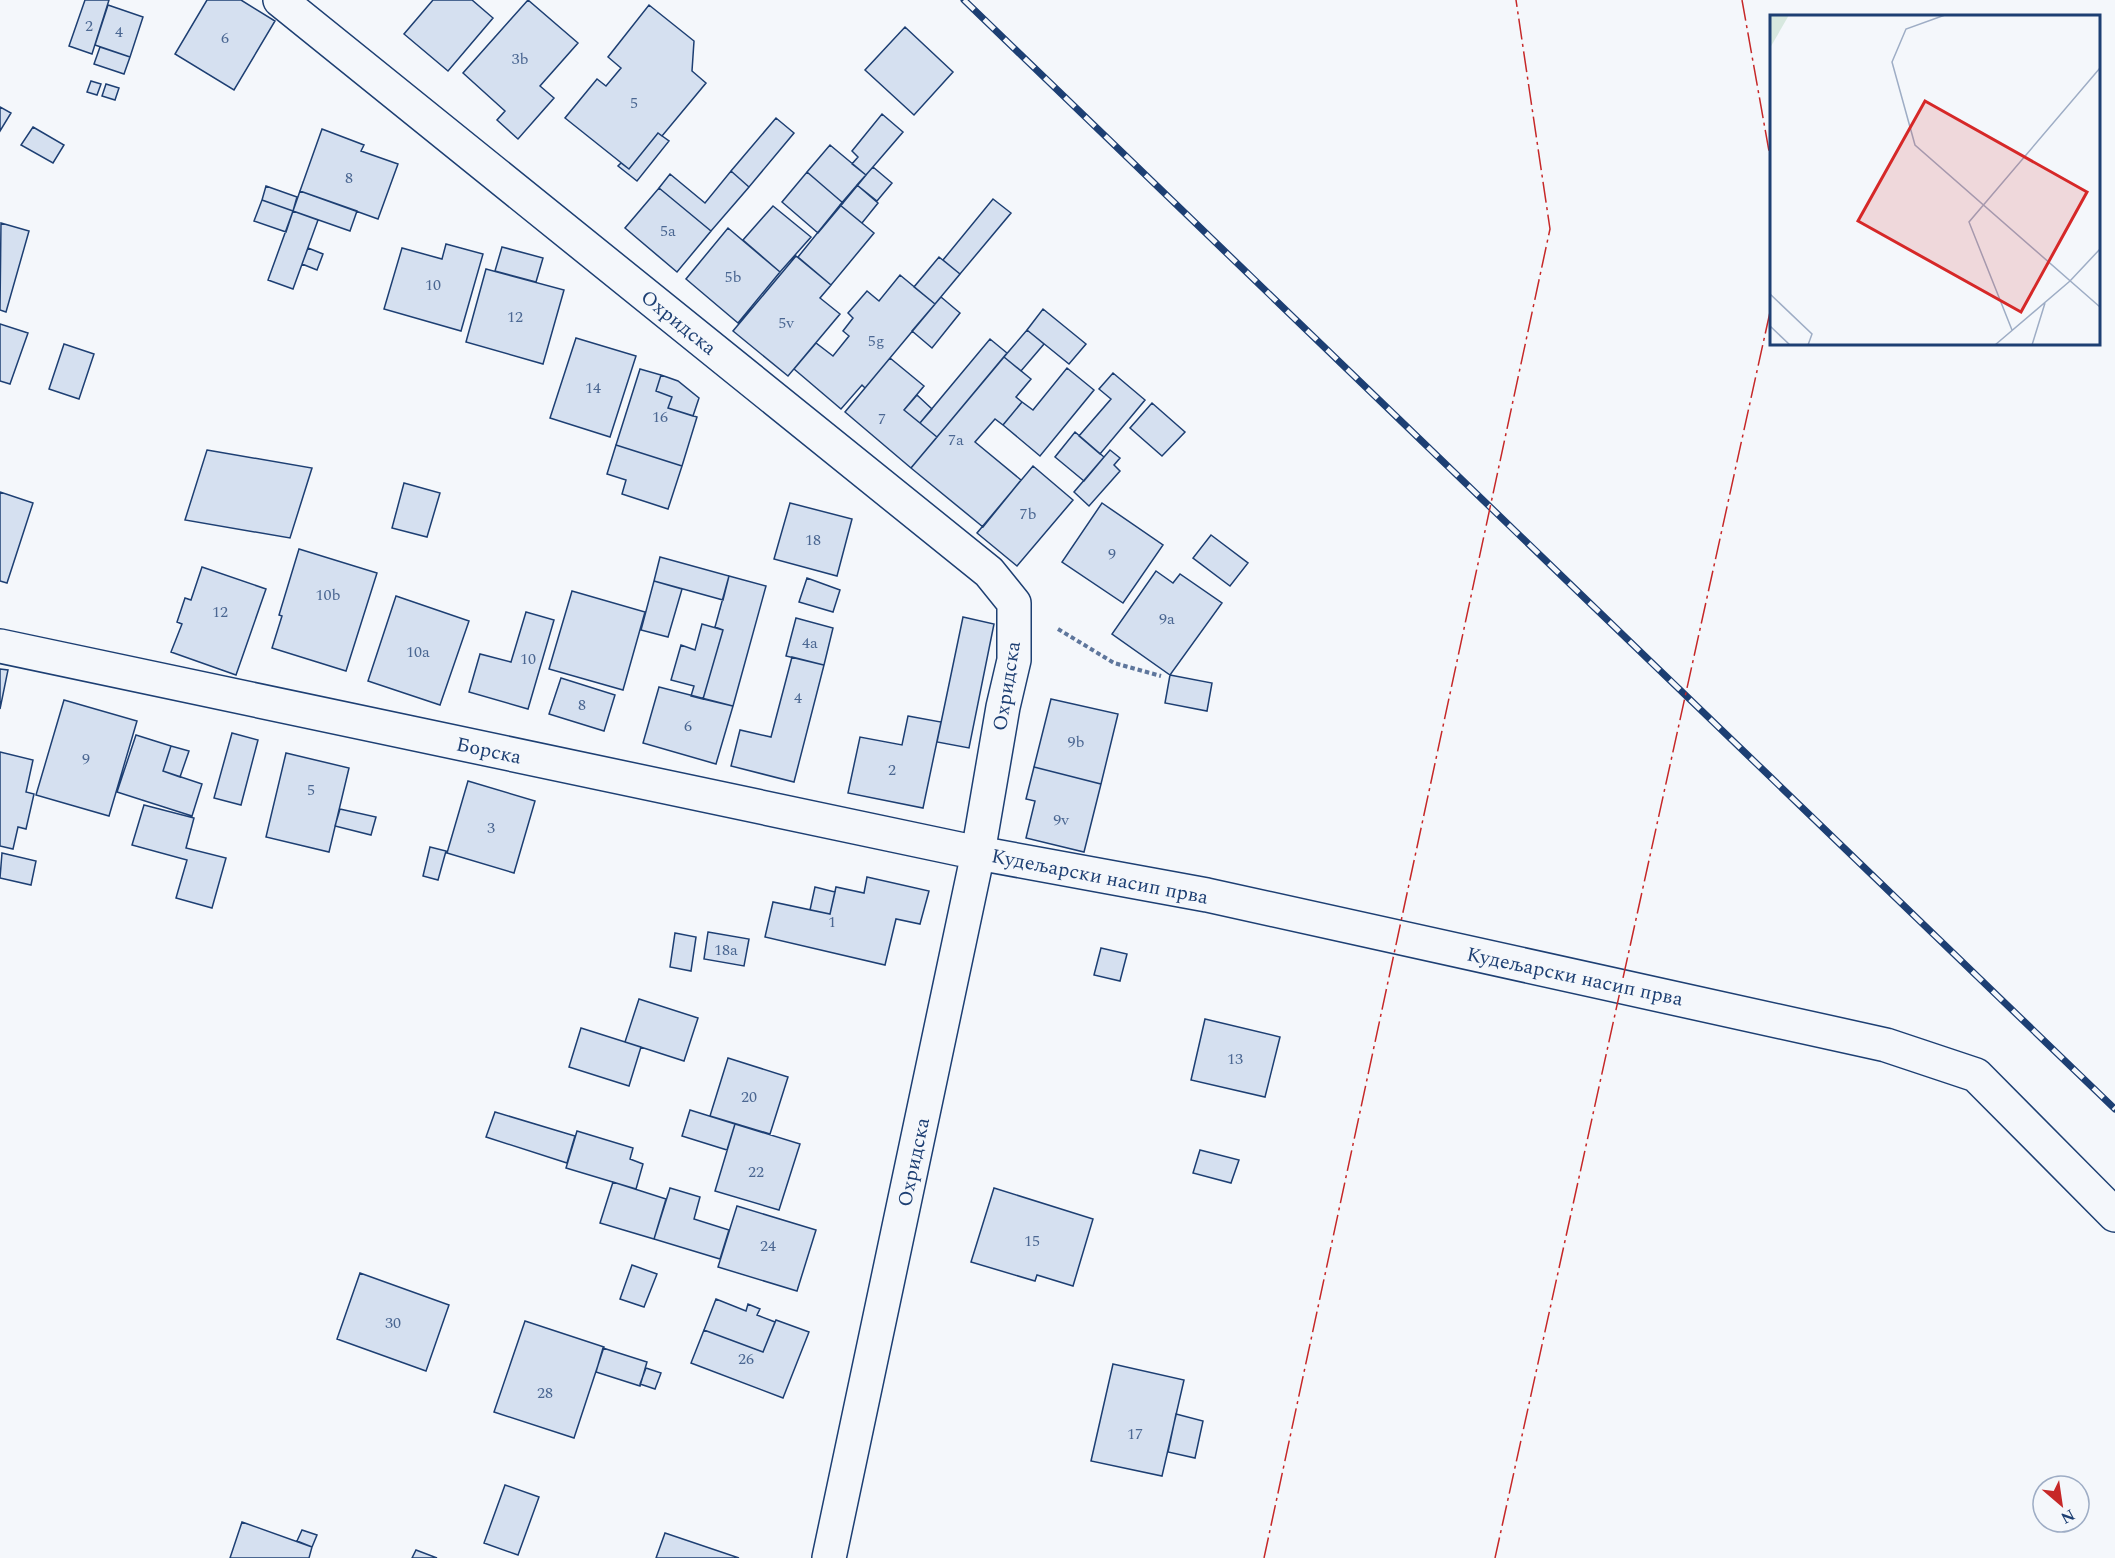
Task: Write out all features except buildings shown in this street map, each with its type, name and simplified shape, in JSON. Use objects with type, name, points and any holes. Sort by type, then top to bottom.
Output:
[{"type":"street","name":"Охридска","points":[[280,0],[989,572],[1014,603],[1014,660],[1003,707],[978,853],[829,1558]]},
{"type":"street","name":"Борска","points":[[0,646],[978,853]]},
{"type":"street","name":"Кудељарски насип прва","points":[[978,853],[1206,895],[1886,1044],[1976,1076],[2115,1215]]},
{"type":"path","points":[[1014,603],[1114,663],[1161,676]]},
{"type":"railway","points":[[964,0],[2115,1109]]},
{"type":"power","points":[[1264,1558],[1550,229],[1516,0]]},
{"type":"power","points":[[1742,0],[1770,157]]},
{"type":"power","points":[[1495,1558],[1770,312]]}]
